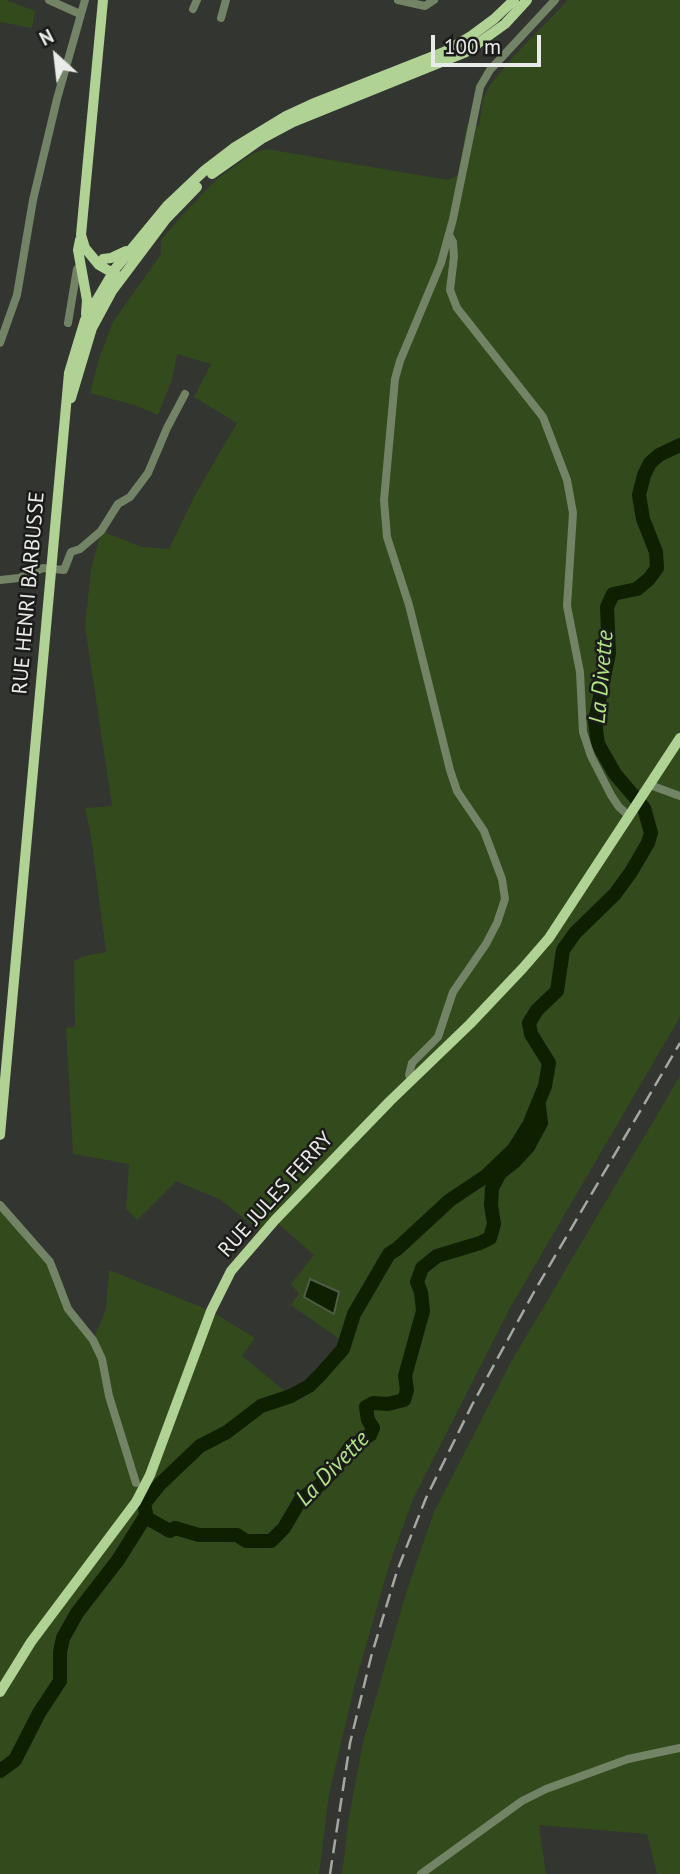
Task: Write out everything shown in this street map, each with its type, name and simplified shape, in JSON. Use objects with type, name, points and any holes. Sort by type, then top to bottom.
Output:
[{"type":"main road","points":[[63,431],[69,373],[85,320],[87,300],[78,250],[103,0]]},
{"type":"main road","points":[[85,320],[131,247],[180,192],[235,146],[328,97],[444,52],[494,19],[513,0]]},
{"type":"main road","points":[[63,431],[83,352],[116,273],[189,194],[238,154],[293,121],[466,52],[505,24],[527,0]]},
{"type":"main road","points":[[81,235],[83,245],[116,273]]},
{"type":"main road","points":[[97,257],[119,255],[131,247]]},
{"type":"main road","name":"RUE HENRI BARBUSSE","points":[[0,1135],[63,431]]},
{"type":"main road","name":"RUE JULES FERRY","points":[[0,1692],[31,1642],[139,1496],[150,1475],[211,1311],[231,1271],[275,1220],[505,987],[549,938],[680,738]]},
{"type":"street","points":[[48,0],[80,14]]},
{"type":"street","points":[[0,343],[16,295],[33,200],[85,0]]},
{"type":"street","points":[[193,9],[197,0]]},
{"type":"street","points":[[221,18],[226,0]]},
{"type":"street","points":[[398,0],[425,6],[434,0]]},
{"type":"street","points":[[412,1080],[409,1075],[412,1063],[438,1037],[453,992],[486,944],[505,899],[502,879],[484,831],[457,791],[384,523],[395,379],[400,361],[438,274],[480,87],[491,70],[555,0]]},
{"type":"street","points":[[449,234],[453,242],[454,257],[450,290],[457,308],[544,417],[567,480],[573,513],[567,606],[580,672],[583,732],[611,795],[619,807],[632,813]]},
{"type":"street","points":[[68,323],[77,268],[80,266]]},
{"type":"street","points":[[0,579],[19,578],[37,570],[51,568],[64,570],[71,552],[80,549],[101,531],[118,504],[130,496],[148,473],[185,394]]},
{"type":"street","points":[[650,785],[680,796]]},
{"type":"street","points":[[0,1205],[50,1262],[68,1308],[97,1349],[136,1483]]},
{"type":"street","points":[[421,1874],[522,1801],[546,1789],[628,1759],[680,1748]]},
{"type":"shaded area","points":[[0,0],[35,11],[32,28],[0,22]]},
{"type":"shaded area","points":[[568,0],[680,0],[680,1017],[510,1308],[413,1499],[389,1566],[356,1680],[329,1794],[319,1874],[0,1874],[0,1205],[50,1262],[63,1298],[93,1340],[106,1309],[109,1270],[211,1311],[255,1338],[242,1356],[291,1396],[309,1386],[343,1349],[345,1343],[291,1305],[299,1294],[291,1284],[314,1255],[275,1221],[263,1233],[219,1199],[176,1181],[137,1220],[126,1209],[129,1164],[73,1154],[66,1028],[75,1027],[74,961],[84,956],[106,952],[85,808],[112,806],[85,626],[91,570],[101,531],[142,547],[169,549],[195,495],[237,423],[194,397],[211,364],[177,354],[172,380],[158,415],[134,405],[90,393],[99,358],[113,322],[161,254],[161,240],[218,178],[252,154],[266,149],[448,180],[458,175],[467,124],[479,126],[483,99],[490,85]]},
{"type":"shaded area","points":[[680,1076],[680,1874],[657,1874],[647,1834],[539,1825],[546,1874],[342,1874],[363,1742],[407,1590],[434,1512],[511,1362]]},
{"type":"shaded area","points":[[310,1279],[339,1292],[334,1314],[304,1297]]},
{"type":"waterway","name":"La Divette","points":[[0,1771],[15,1760],[39,1713],[60,1681],[63,1638],[77,1613],[118,1560],[145,1517],[144,1504],[160,1484],[200,1446],[227,1432],[261,1406],[291,1396],[309,1386],[343,1349],[354,1314],[389,1254],[450,1200],[486,1176],[514,1149],[529,1125],[545,1086],[549,1063],[531,1034],[529,1023],[537,1010],[557,991],[563,950],[575,933],[615,894],[631,872],[651,833],[644,808],[615,774],[598,744],[595,721],[609,653],[607,607],[613,594],[637,589],[657,568],[656,552],[643,519],[639,495],[644,475],[650,463],[659,455],[680,445]]},
{"type":"waterway","name":"La Divette","points":[[145,1517],[170,1531],[175,1528],[199,1535],[237,1535],[246,1541],[271,1541],[284,1528],[301,1499],[321,1484],[351,1446],[370,1435],[373,1428],[368,1420],[366,1407],[373,1403],[388,1404],[404,1400],[407,1390],[405,1376],[423,1311],[417,1282],[422,1268],[437,1256],[490,1238],[494,1224],[492,1188],[500,1173],[528,1147],[541,1123],[539,1106]]},
{"type":"railway","points":[[330,1874],[350,1743],[371,1657],[397,1571],[426,1498],[472,1405],[534,1292],[680,1043]]}]
